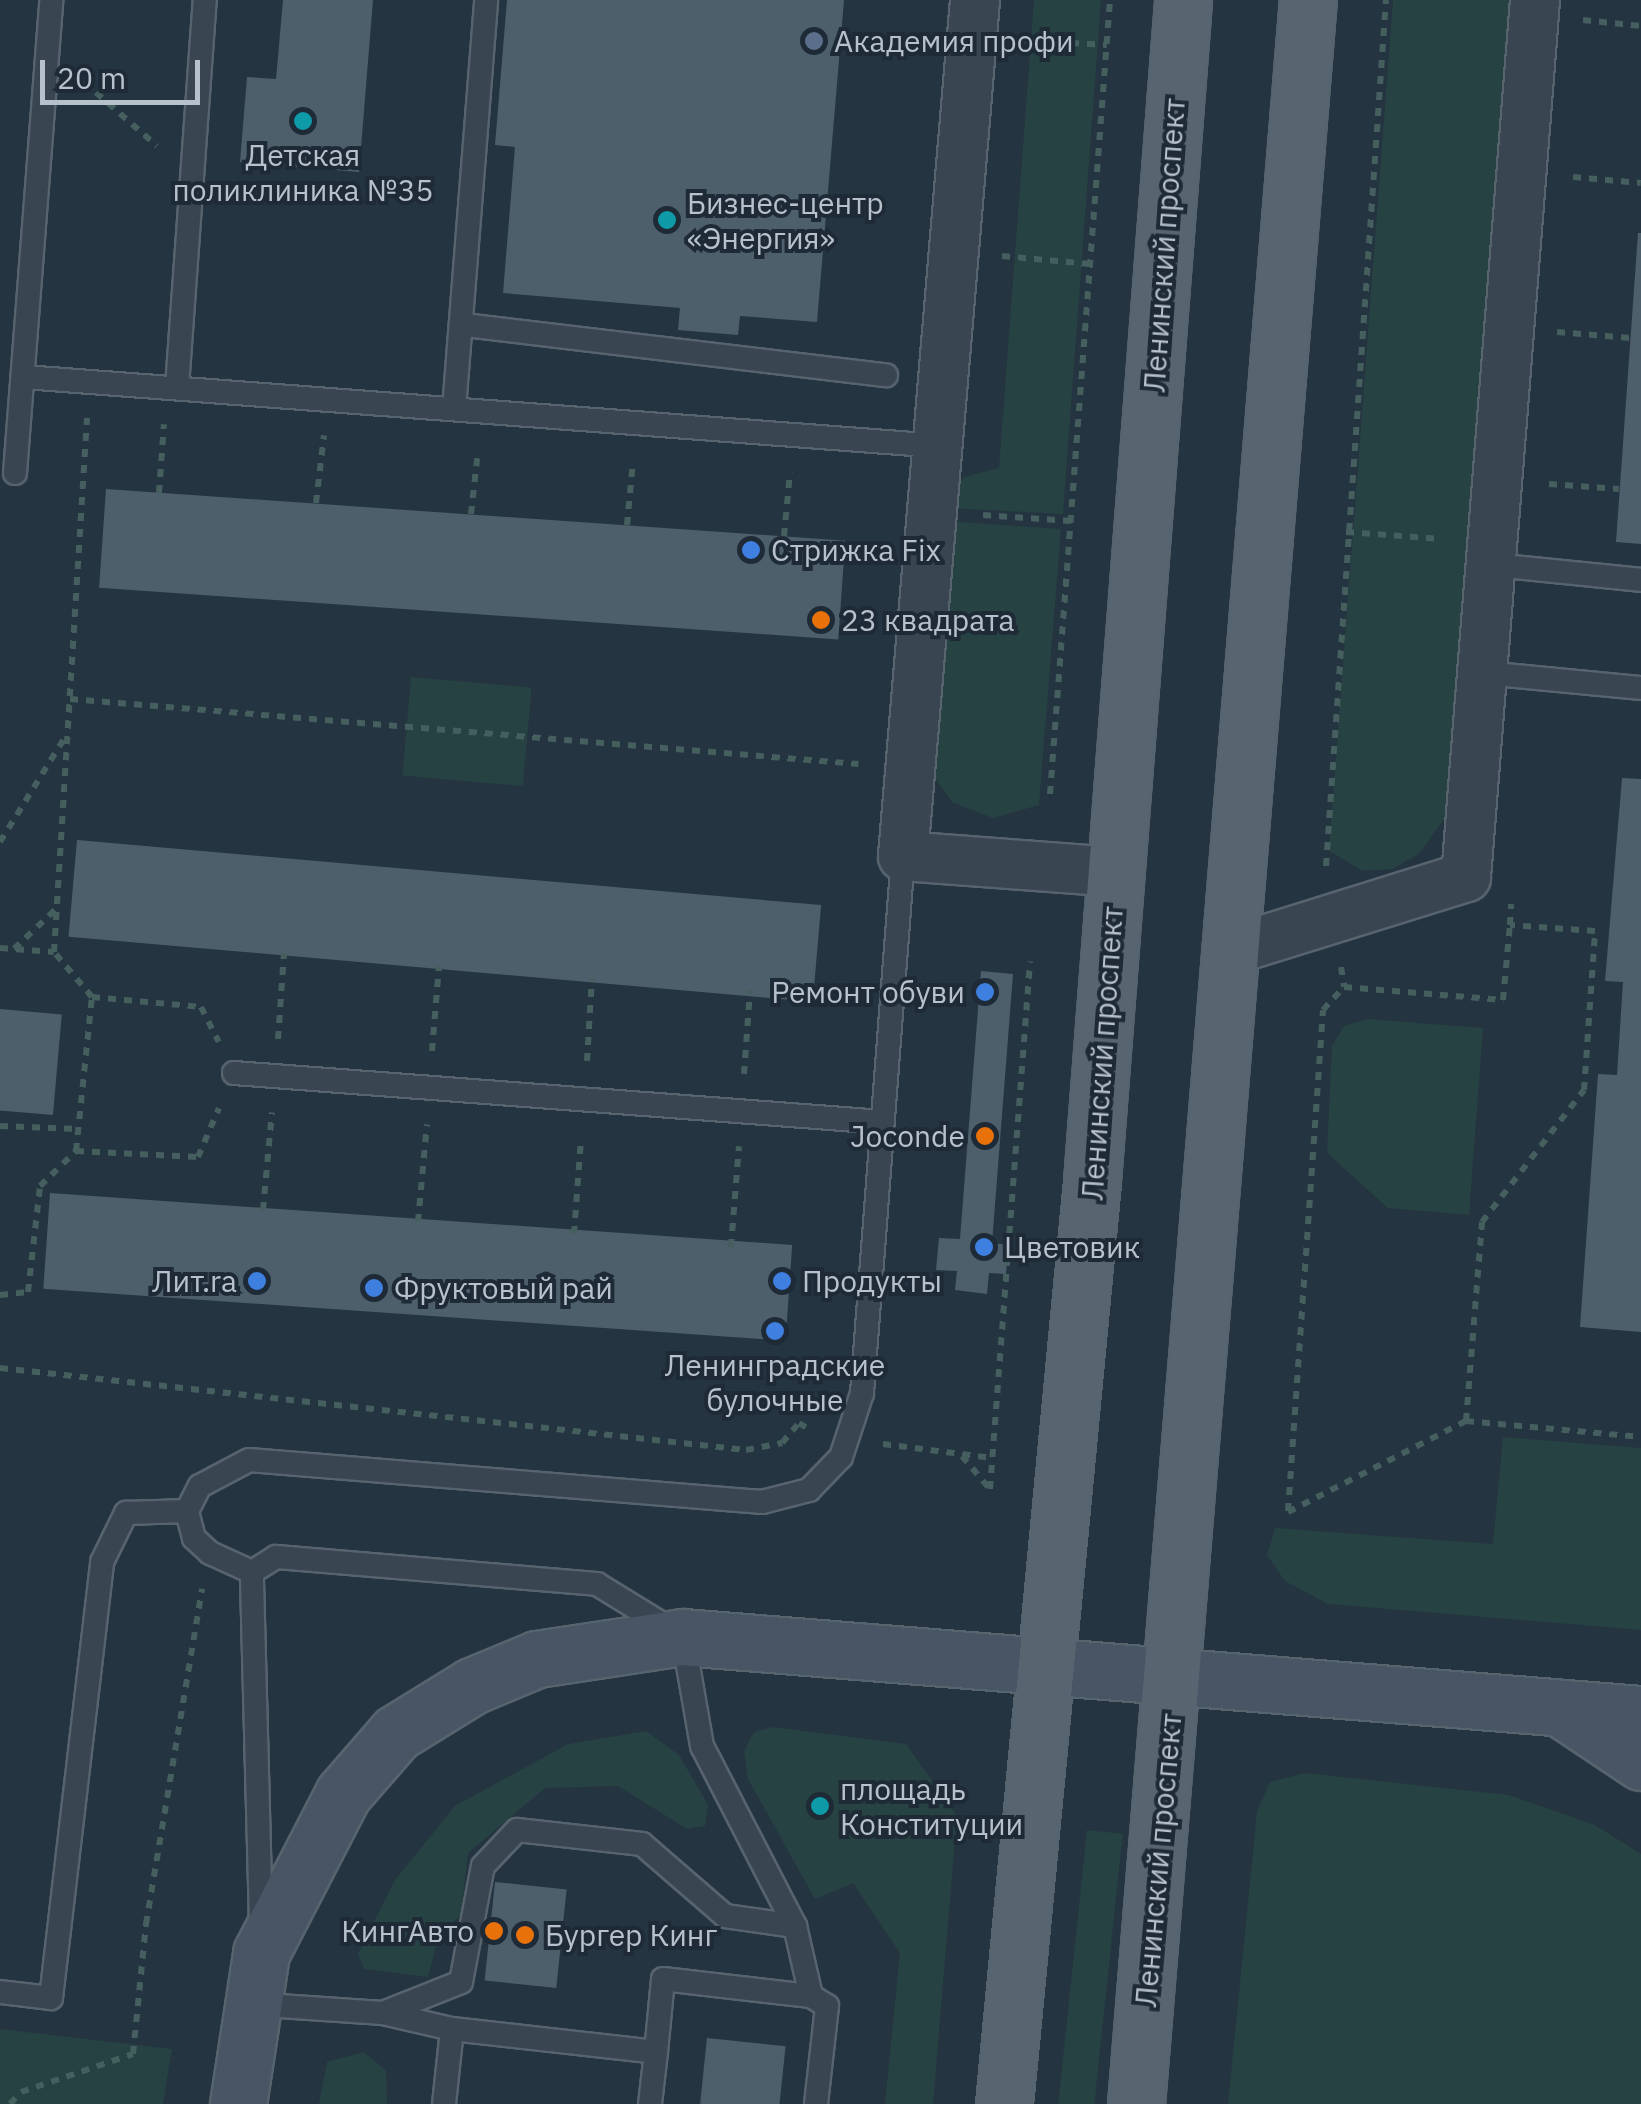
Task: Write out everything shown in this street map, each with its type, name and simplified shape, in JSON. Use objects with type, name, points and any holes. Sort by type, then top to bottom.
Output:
[{"type":"main road","name":"Ленинский проспект","points":[[1004,2104],[1116,872],[1183,0]]},
{"type":"main road","name":"Ленинский проспект","points":[[1136,2104],[1175,1678],[1308,0]]},
{"type":"main road","points":[[238,2104],[255,1978],[343,1794],[396,1733],[472,1686],[537,1659],[683,1637],[1641,1714]]},
{"type":"main road","points":[[1564,1710],[1641,1762]]},
{"type":"street","points":[[976,0],[903,856],[1116,872]]},
{"type":"street","points":[[1232,950],[1466,877],[1494,565],[1556,10]]},
{"type":"lane","points":[[15,473],[51,0]]},
{"type":"lane","points":[[172,387],[204,0]]},
{"type":"lane","points":[[454,409],[464,325],[486,0]]},
{"type":"lane","points":[[464,325],[886,375]]},
{"type":"lane","points":[[24,377],[940,446]]},
{"type":"lane","points":[[1494,565],[1641,580]]},
{"type":"lane","points":[[1485,673],[1641,688]]},
{"type":"lane","points":[[252,1572],[210,1553],[194,1538],[187,1512],[200,1486],[250,1460],[762,1502],[809,1490],[842,1457],[862,1393],[903,856]]},
{"type":"lane","points":[[234,1072],[882,1122]]},
{"type":"lane","points":[[0,1992],[51,1998],[102,1562],[126,1513],[187,1512]]},
{"type":"lane","points":[[252,1572],[276,1557],[597,1584],[683,1637],[702,1746],[795,1926],[811,1996]]},
{"type":"lane","points":[[252,1572],[255,1978],[452,2029],[656,2052]]},
{"type":"lane","points":[[383,2013],[461,1982],[483,1866],[517,1830],[642,1844],[725,1916],[795,1926]]},
{"type":"lane","points":[[650,2104],[664,1978],[811,1996],[827,2006],[816,2104]]},
{"type":"lane","points":[[444,2104],[452,2029]]},
{"type":"path","points":[[1050,794],[1110,0]]},
{"type":"path","points":[[1344,988],[1322,842],[1386,0]]},
{"type":"path","points":[[1556,10],[1641,26]]},
{"type":"path","points":[[47,50],[192,176]]},
{"type":"path","points":[[1565,176],[1641,182]]},
{"type":"path","points":[[1554,331],[1631,338]]},
{"type":"path","points":[[76,1151],[198,1157],[234,1072],[201,1006],[92,996],[54,952],[89,382]]},
{"type":"path","points":[[158,493],[172,387]]},
{"type":"path","points":[[316,503],[328,399]]},
{"type":"path","points":[[471,514],[483,412]]},
{"type":"path","points":[[627,525],[636,424]]},
{"type":"path","points":[[784,536],[793,436]]},
{"type":"path","points":[[1543,483],[1619,489]]},
{"type":"path","points":[[1346,532],[1450,539]]},
{"type":"path","points":[[70,699],[858,764]]},
{"type":"path","points":[[0,842],[68,732]]},
{"type":"path","points":[[14,949],[56,910]]},
{"type":"path","points":[[1344,988],[1503,1000],[1510,925]]},
{"type":"path","points":[[0,948],[54,952]]},
{"type":"path","points":[[263,1210],[284,953]]},
{"type":"path","points":[[960,1454],[990,1490],[1030,962]]},
{"type":"path","points":[[418,1222],[439,966]]},
{"type":"path","points":[[574,1234],[592,978]]},
{"type":"path","points":[[1344,988],[1323,1010],[1288,1512],[1466,1422],[1641,1437]]},
{"type":"path","points":[[731,1247],[750,990]]},
{"type":"path","points":[[0,1295],[28,1292],[40,1186],[76,1151],[92,996]]},
{"type":"path","points":[[0,1126],[78,1129]]},
{"type":"path","points":[[1466,1422],[1482,1222],[1535,1156]]},
{"type":"path","points":[[0,1368],[746,1450],[782,1443],[799,1423],[847,1440],[992,1458]]},
{"type":"path","points":[[10,2104],[21,2092],[133,2054],[146,1924],[210,1553]]},
{"type":"green space","points":[[1034,0],[1101,0],[1063,514],[947,508],[964,477],[999,468]]},
{"type":"green space","points":[[1393,0],[1512,0],[1449,812],[1419,854],[1392,869],[1363,871],[1329,851]]},
{"type":"green space","points":[[945,521],[1061,529],[1039,805],[993,818],[952,802],[935,778],[930,746]]},
{"type":"green space","points":[[411,677],[532,688],[523,786],[402,776]]},
{"type":"green space","points":[[1368,1019],[1483,1028],[1469,1215],[1388,1208],[1327,1153],[1332,1046],[1344,1026]]},
{"type":"green space","points":[[1503,1437],[1641,1448],[1641,1630],[1328,1604],[1285,1581],[1267,1555],[1275,1528],[1493,1544]]},
{"type":"green space","points":[[773,1727],[906,1744],[957,1816],[933,2104],[885,2104],[900,1953],[853,1883],[815,1899],[748,1779],[744,1751],[754,1732]]},
{"type":"green space","points":[[646,1731],[679,1755],[708,1805],[705,1826],[687,1829],[618,1786],[545,1788],[468,1853],[461,1915],[439,1935],[428,1977],[364,1969],[358,1954],[395,1880],[455,1806],[568,1744]]},
{"type":"green space","points":[[1305,1773],[1509,1795],[1595,1825],[1641,1854],[1641,2104],[1228,2104],[1257,1811],[1270,1782]]},
{"type":"green space","points":[[1087,1830],[1123,1834],[1094,2104],[1058,2103]]},
{"type":"green space","points":[[0,2029],[172,2049],[163,2104],[0,2104]]},
{"type":"green space","points":[[363,2052],[386,2070],[387,2104],[319,2104],[327,2062]]},
{"type":"building","name":"Детская поликлиника №35","points":[[283,0],[373,0],[359,172],[240,162],[247,77],[276,79]]},
{"type":"building","name":"Бизнес-центр «Энергия»","points":[[507,0],[844,0],[817,322],[740,316],[738,335],[678,330],[680,308],[503,293],[515,147],[495,145]]},
{"type":"building","points":[[1641,233],[1641,544],[1616,542]]},
{"type":"building","points":[[106,489],[845,541],[838,639],[99,588]]},
{"type":"building","points":[[1622,778],[1641,779],[1641,1332],[1580,1327],[1598,1074],[1617,1075],[1623,982],[1605,981]]},
{"type":"building","points":[[77,840],[821,905],[813,1002],[69,937]]},
{"type":"building","points":[[981,971],[1013,974],[992,1243],[1008,1245],[1006,1274],[989,1273],[987,1294],[955,1290],[957,1271],[936,1270],[939,1238],[960,1239]]},
{"type":"building","points":[[0,1009],[62,1014],[53,1115],[0,1110]]},
{"type":"building","points":[[50,1193],[792,1245],[785,1341],[43,1289]]},
{"type":"building","name":"Бургер Кинг","points":[[495,1882],[567,1890],[556,1988],[485,1980]]},
{"type":"building","points":[[707,2038],[786,2046],[779,2104],[700,2104]]},
{"type":"place","name":"Академия профи","points":[[814,41]]},
{"type":"place","name":"Детская поликлиника №35","points":[[303,121]]},
{"type":"place","name":"Бизнес-центр «Энергия»","points":[[667,220]]},
{"type":"place","name":"Стрижка Fix","points":[[751,550]]},
{"type":"place","name":"23 квадрата","points":[[821,620]]},
{"type":"place","name":"Ремонт обуви","points":[[985,992]]},
{"type":"place","name":"Joconde","points":[[985,1136]]},
{"type":"place","name":"Цветовик","points":[[984,1247]]},
{"type":"place","name":"Лит.ra","points":[[257,1281]]},
{"type":"place","name":"Продукты","points":[[782,1281]]},
{"type":"place","name":"Фруктовый рай","points":[[374,1288]]},
{"type":"place","name":"Ленинградские булочные","points":[[775,1331]]},
{"type":"place","name":"площадь Конституции","points":[[820,1806]]},
{"type":"place","name":"КингАвто","points":[[494,1931]]},
{"type":"place","name":"Бургер Кинг","points":[[525,1935]]}]
